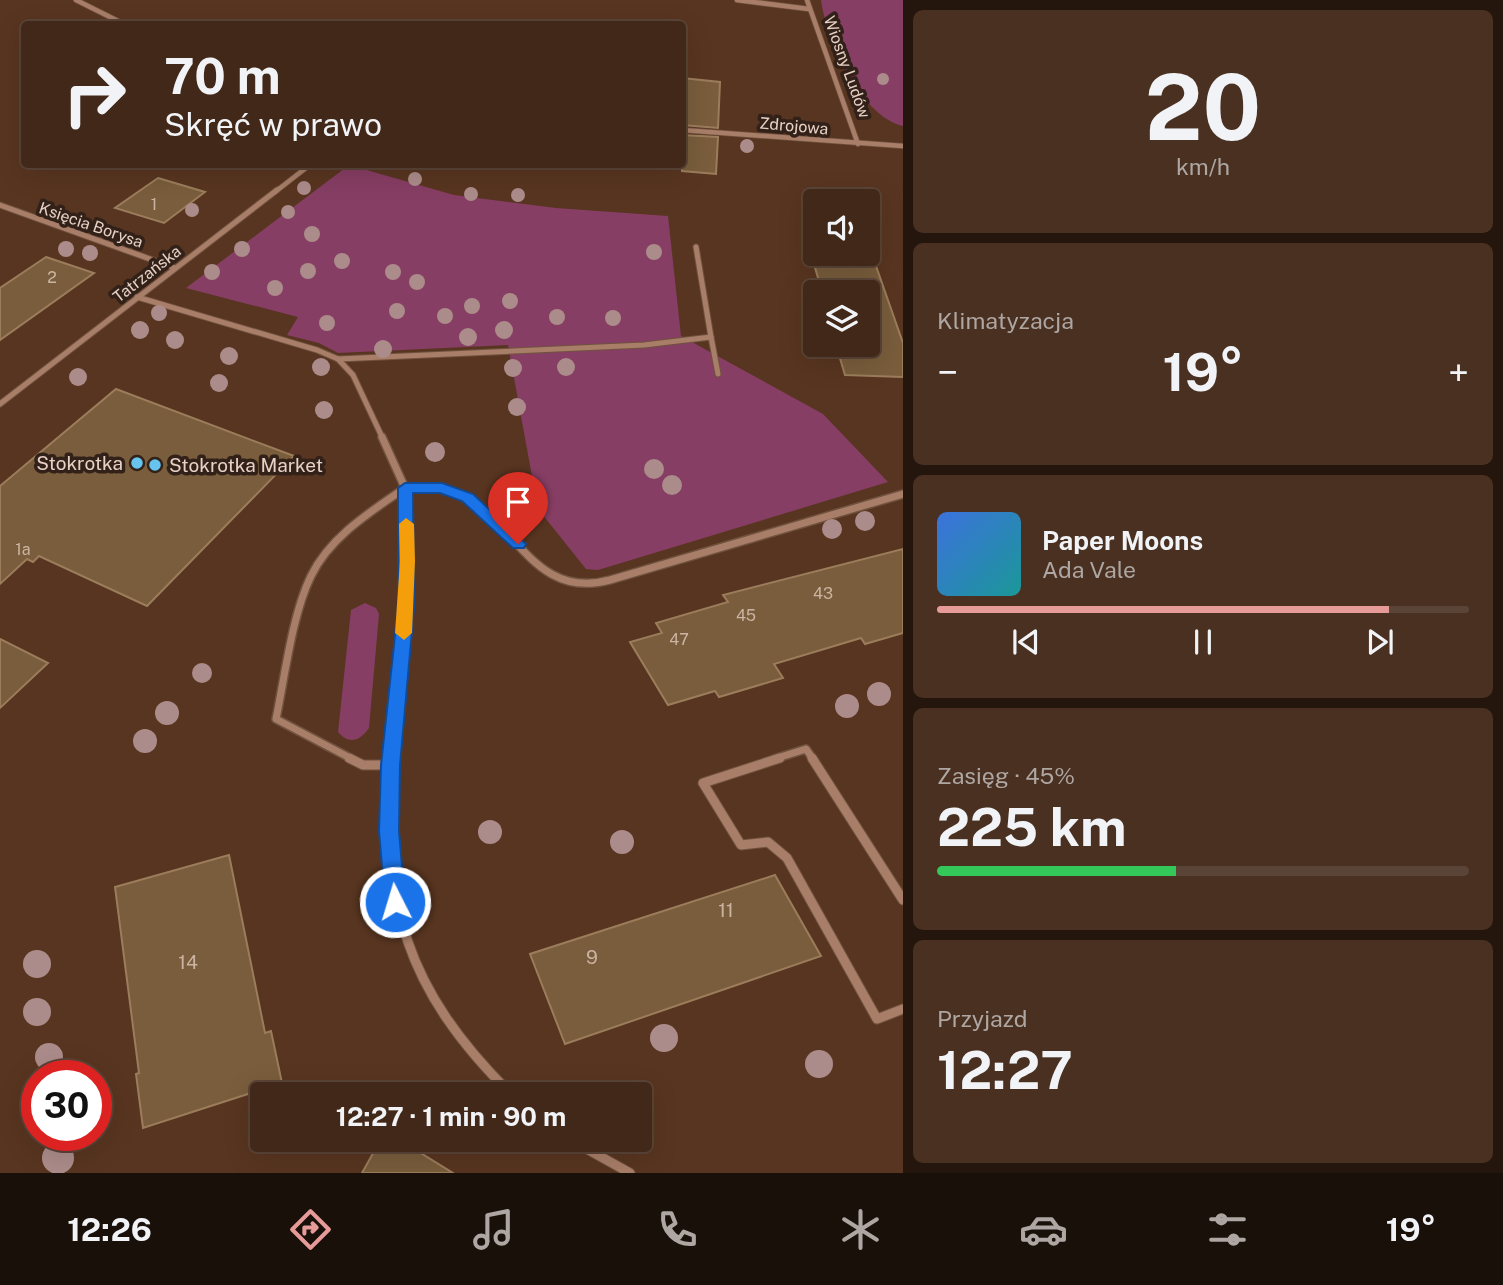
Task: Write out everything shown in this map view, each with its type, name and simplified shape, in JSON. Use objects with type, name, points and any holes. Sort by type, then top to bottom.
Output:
[{"type":"street","points":[[76,0],[118,21]]},
{"type":"street","points":[[737,0],[809,9]]},
{"type":"street","name":"Wiosny Ludów","points":[[807,0],[858,144]]},
{"type":"street","name":"Zdrojowa","points":[[686,130],[903,146]]},
{"type":"street","name":"Tatrzańska","points":[[0,404],[306,168]]},
{"type":"street","name":"Księcia Borysa","points":[[0,205],[175,268]]},
{"type":"street","points":[[696,247],[718,374]]},
{"type":"street","points":[[137,298],[317,350],[338,359],[354,375],[405,488],[406,608],[390,765],[389,831],[395,902],[404,939],[420,974],[451,1024],[486,1071],[498,1082]]},
{"type":"street","points":[[338,359],[644,345],[711,337]]},
{"type":"street","points":[[390,765],[363,765],[276,719],[301,602],[311,575],[344,534],[363,517],[405,488],[442,488],[467,498],[552,575],[572,584],[610,580],[903,494]]},
{"type":"street","points":[[903,900],[806,749],[703,783],[741,845],[768,842],[787,858],[877,1018],[903,1009]]},
{"type":"street","points":[[592,1152],[630,1173]]},
{"type":"shaded area","points":[[821,0],[903,0],[903,126],[888,120],[873,108],[848,74],[830,35]]},
{"type":"shaded area","points":[[345,168],[360,168],[454,195],[556,208],[668,216],[681,336],[823,414],[888,482],[598,570],[586,569],[538,509],[508,345],[338,353],[319,343],[287,335],[298,317],[186,288]]},
{"type":"shaded area","points":[[365,603],[376,608],[379,614],[369,728],[362,736],[350,740],[338,732],[351,610]]},
{"type":"building","points":[[686,78],[720,82],[718,128],[686,125]]},
{"type":"building","points":[[686,135],[718,137],[716,174],[682,171],[682,168],[686,168]]},
{"type":"building","points":[[158,178],[205,192],[164,223],[115,208]]},
{"type":"building","points":[[46,257],[94,273],[0,340],[0,288]]},
{"type":"building","points":[[815,266],[876,266],[903,343],[903,377],[845,375],[840,357],[880,357],[880,280],[819,280]]},
{"type":"building","name":"Stokrotka Market","points":[[116,389],[294,456],[147,606],[39,556],[33,562],[27,559],[0,584],[0,486]]},
{"type":"building","points":[[903,549],[903,633],[865,644],[861,638],[774,664],[783,678],[719,697],[715,691],[668,705],[630,642],[662,633],[656,623],[728,602],[723,595]]},
{"type":"building","points":[[0,639],[48,663],[0,708]]},
{"type":"building","points":[[229,855],[265,1033],[271,1031],[282,1082],[250,1082],[250,1093],[143,1128],[136,1074],[139,1073],[115,887]]},
{"type":"building","points":[[775,875],[821,956],[565,1044],[530,954]]},
{"type":"building","points":[[374,1152],[419,1152],[453,1173],[362,1173]]},
{"type":"slow traffic","points":[[404,633],[408,561],[406,524]]},
{"type":"place","name":"Stokrotka","points":[[137,463]]},
{"type":"place","name":"Stokrotka Market","points":[[155,465]]},
{"type":"route","points":[[395,902],[389,831],[390,765],[406,608],[408,561],[405,488],[442,488],[467,498],[518,544]]}]
